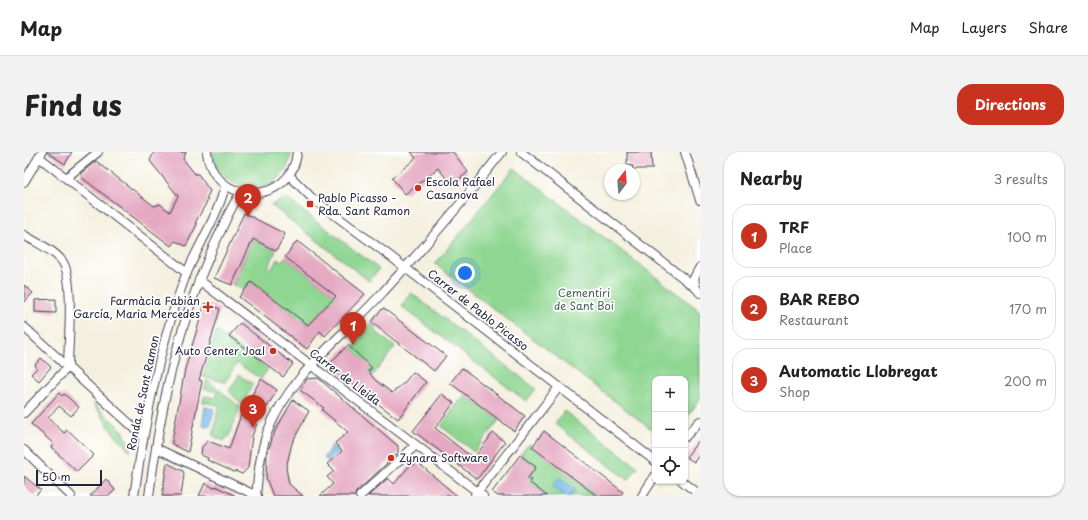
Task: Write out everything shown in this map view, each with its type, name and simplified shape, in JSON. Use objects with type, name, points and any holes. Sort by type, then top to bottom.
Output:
[{"type":"street","points":[[66,178],[98,152]]},
{"type":"street","points":[[207,152],[213,172],[226,186],[251,194],[267,191],[281,183],[295,163],[297,152]]},
{"type":"street","points":[[156,448],[256,496],[260,459],[268,433],[280,408],[311,365],[382,294],[502,152]]},
{"type":"street","points":[[521,152],[698,290]]},
{"type":"street","points":[[685,152],[700,198]]},
{"type":"street","points":[[24,182],[40,155],[66,178],[187,273]]},
{"type":"street","name":"Carrer de Pablo Picasso","points":[[288,175],[307,191],[313,199],[652,459]]},
{"type":"street","name":"Ronda de Sant Ramon","points":[[134,496],[143,436],[164,343],[187,273],[226,186]]},
{"type":"street","name":"Ronda de Sant Ramon","points":[[149,496],[169,376],[185,317],[199,280],[241,192]]},
{"type":"street","points":[[24,235],[52,252],[62,261],[66,268],[69,285],[68,367],[24,413]]},
{"type":"street","points":[[698,290],[694,278],[700,267]]},
{"type":"street","name":"Carrer de Lleida","points":[[199,280],[416,445],[479,495]]},
{"type":"street","points":[[24,327],[143,436]]},
{"type":"street","points":[[479,495],[559,387]]},
{"type":"street","points":[[688,434],[700,421]]},
{"type":"street","points":[[360,496],[416,445]]},
{"type":"street","points":[[24,450],[72,496]]},
{"type":"street","points":[[642,496],[652,481]]},
{"type":"street","points":[[686,484],[700,495]]},
{"type":"street","points":[[59,496],[65,490]]},
{"type":"green space","points":[[212,152],[291,152],[287,168],[278,179],[267,186],[254,188],[240,186],[228,179],[218,168]]},
{"type":"green space","name":"Cementiri de Sant Boi","points":[[514,168],[700,311],[700,399],[688,416],[688,376],[652,376],[652,430],[435,264]]},
{"type":"green space","points":[[286,198],[379,269],[369,281],[271,205]]},
{"type":"green space","points":[[253,239],[276,251],[268,268],[272,269],[277,259],[282,261],[285,257],[340,299],[335,305],[330,301],[308,325],[251,282],[245,290],[233,285]]},
{"type":"green space","points":[[411,293],[536,389],[526,401],[401,306]]},
{"type":"green space","points":[[371,322],[376,327],[374,330],[395,347],[373,375],[368,371],[371,368],[352,349]]},
{"type":"green space","points":[[216,331],[268,369],[261,379],[237,363],[225,382],[203,377]]},
{"type":"green space","points":[[239,375],[253,384],[242,405],[229,391]]},
{"type":"green space","points":[[207,380],[240,407],[229,436],[224,441],[213,436],[219,405],[203,402],[204,396],[216,398],[218,392],[204,389]]},
{"type":"green space","points":[[465,394],[499,420],[474,452],[441,426]]},
{"type":"green space","points":[[93,403],[124,432],[131,452],[114,434]]},
{"type":"green space","points":[[564,411],[638,467],[628,480],[555,424]]},
{"type":"green space","points":[[529,444],[597,496],[547,496],[529,482],[531,480],[528,478],[536,467],[520,455]]},
{"type":"water","points":[[205,407],[214,409],[210,427],[202,425]]},
{"type":"water","points":[[332,445],[338,452],[327,461],[324,458]]},
{"type":"water","points":[[559,478],[575,490],[570,496],[565,496],[552,486]]},
{"type":"building","points":[[47,152],[72,152],[65,164]]},
{"type":"building","points":[[154,152],[186,152],[183,159],[195,174],[198,174],[210,191],[206,199],[208,200],[195,223],[197,224],[186,246],[175,241],[171,246],[81,177],[82,175],[80,174],[96,161],[154,206],[160,204],[170,212],[178,196],[150,161]]},
{"type":"building","points":[[411,152],[453,152],[468,172],[452,185],[438,168],[405,194],[392,178],[416,158]]},
{"type":"building","points":[[627,152],[651,152],[652,169],[640,169],[640,164],[627,164]]},
{"type":"building","points":[[244,213],[285,234],[276,251],[253,239],[232,285],[214,278]]},
{"type":"building","points":[[297,241],[365,294],[325,336],[320,331],[307,349],[239,297],[251,282],[308,325],[336,296],[285,257]]},
{"type":"building","points":[[24,285],[33,293],[24,302]]},
{"type":"building","points":[[56,299],[56,313],[35,312],[35,300]]},
{"type":"building","points":[[205,303],[220,309],[199,380],[202,381],[188,452],[172,444],[172,441],[185,369]]},
{"type":"building","points":[[383,308],[446,356],[434,371],[371,322]]},
{"type":"building","points":[[240,323],[293,364],[283,377],[229,336]]},
{"type":"building","points":[[348,345],[372,368],[368,371],[375,380],[392,393],[404,383],[413,372],[426,382],[398,419],[330,367],[333,364],[331,362]]},
{"type":"building","points":[[41,358],[51,367],[39,381],[31,374],[37,368],[35,365]]},
{"type":"building","points":[[462,368],[525,416],[514,431],[450,383]]},
{"type":"building","points":[[318,378],[398,446],[398,453],[356,492],[355,496],[320,496],[333,484],[327,477],[334,471],[327,464],[342,451],[335,443],[348,432],[322,410],[324,408],[300,390],[307,379]]},
{"type":"building","points":[[261,379],[277,390],[267,407],[264,406],[252,436],[248,468],[242,474],[207,460],[208,458],[201,455],[202,447],[208,441],[229,449],[242,412]]},
{"type":"building","points":[[59,393],[62,396],[64,394],[79,407],[71,416],[59,406],[48,418],[64,433],[68,430],[94,455],[77,472],[51,447],[54,444],[31,424]]},
{"type":"building","points":[[442,394],[454,403],[435,428],[465,452],[474,458],[493,433],[505,442],[477,479],[413,431]]},
{"type":"building","points":[[293,400],[309,411],[292,443],[286,468],[289,484],[303,496],[273,496],[266,478],[267,454],[275,431]]},
{"type":"building","points":[[544,431],[623,492],[620,496],[597,496],[532,447]]},
{"type":"building","points":[[700,439],[700,454],[694,462],[688,458],[688,454]]},
{"type":"building","points":[[520,455],[536,467],[528,478],[531,480],[529,482],[547,496],[498,496],[492,492]]},
{"type":"building","points":[[417,462],[457,496],[368,496],[388,478],[394,484],[411,464],[414,465]]},
{"type":"building","points":[[167,463],[183,471],[184,474],[181,496],[162,496]]},
{"type":"building","points":[[24,476],[41,490],[35,496],[24,496]]},
{"type":"building","points":[[106,479],[115,490],[109,496],[90,496]]},
{"type":"building","points":[[205,483],[214,488],[215,486],[236,496],[199,496]]},
{"type":"place","name":"Escola Rafael Casanova","points":[[418,188]]},
{"type":"place","name":"Pablo Picasso - Rda. Sant Ramon","points":[[310,204]]},
{"type":"place","name":"BAR REBO","points":[[248,217]]},
{"type":"place","name":"Farmàcia Fabián García, Maria Mercedes","points":[[208,307]]},
{"type":"place","name":"TRF","points":[[353,345]]},
{"type":"place","name":"Auto Center Joal","points":[[273,351]]},
{"type":"place","name":"Automatic Llobregat","points":[[253,428]]},
{"type":"place","name":"Zynara Software","points":[[391,458]]}]
